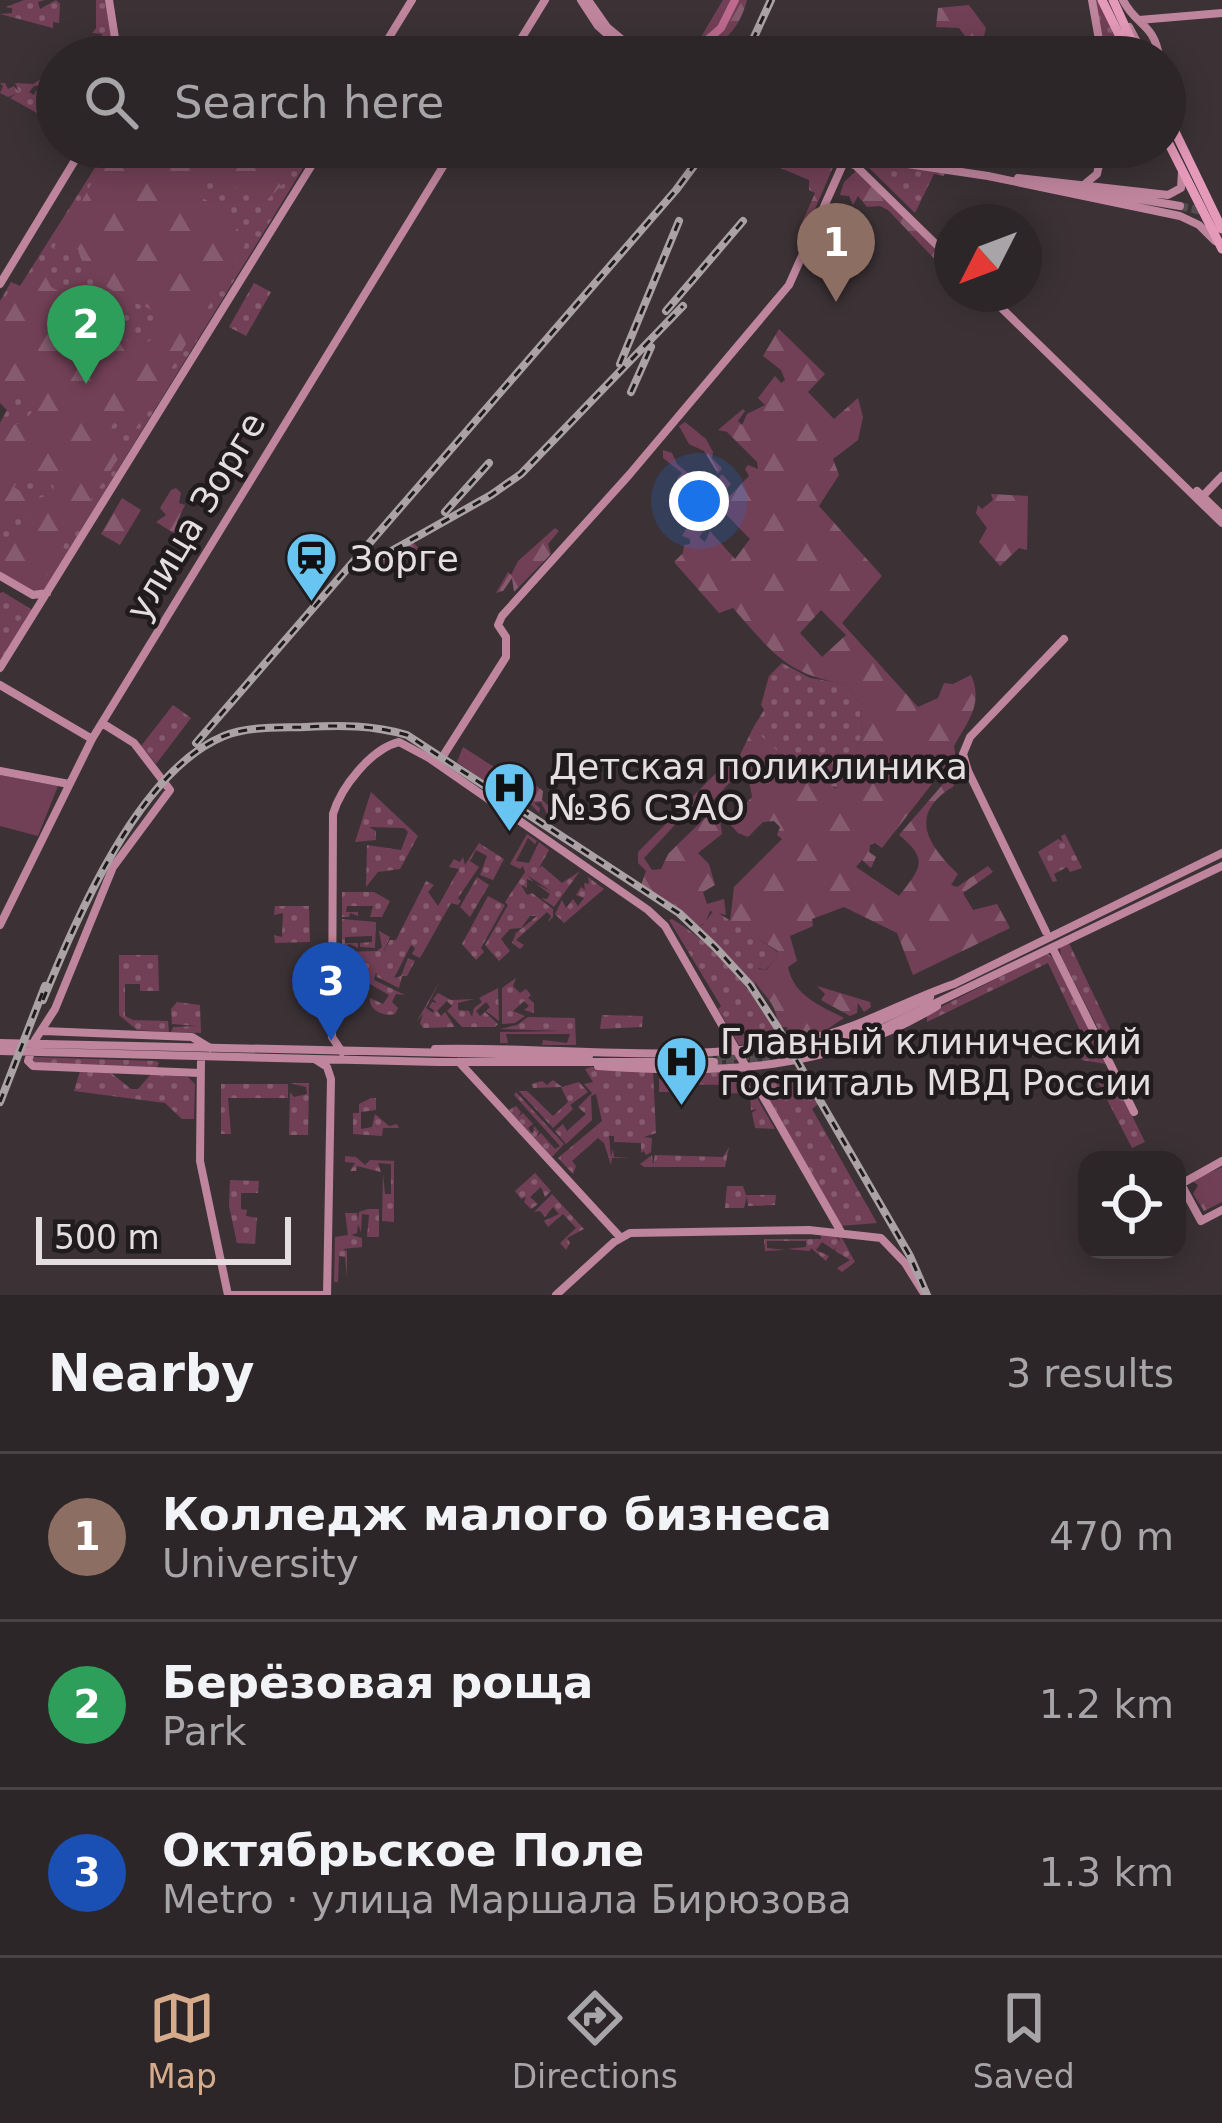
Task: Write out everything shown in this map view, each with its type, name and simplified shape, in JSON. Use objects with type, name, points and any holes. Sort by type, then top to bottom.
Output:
[{"type":"main road","points":[[1108,1],[1127,36]]},
{"type":"main road","points":[[1186,154],[1222,229]]},
{"type":"main road","points":[[1181,168],[1222,250]]},
{"type":"street","points":[[109,0],[115,36]]},
{"type":"street","points":[[390,36],[412,0]]},
{"type":"street","points":[[523,36],[545,0]]},
{"type":"street","points":[[585,0],[598,26],[609,36]]},
{"type":"street","points":[[585,0],[616,36]]},
{"type":"street","points":[[1104,36],[1108,1],[1152,34]]},
{"type":"street","points":[[1139,20],[1222,13]]},
{"type":"street","points":[[1152,34],[1155,21]]},
{"type":"street","points":[[0,284],[69,168]]},
{"type":"street","points":[[0,668],[309,168]]},
{"type":"street","name":"улица Зорге","points":[[0,925],[92,739],[441,168]]},
{"type":"street","points":[[438,764],[506,657],[506,638],[498,625],[502,616],[789,285],[849,168]]},
{"type":"street","points":[[860,168],[934,240]]},
{"type":"street","points":[[860,168],[934,240]]},
{"type":"street","points":[[916,168],[1172,194],[1185,204],[1173,214]]},
{"type":"street","points":[[1085,184],[1098,168]]},
{"type":"street","points":[[1172,194],[1183,182],[1180,168]]},
{"type":"street","points":[[1097,174],[1105,187]]},
{"type":"street","points":[[988,176],[1173,214],[1206,230],[1222,250]]},
{"type":"street","points":[[1004,177],[1180,206]]},
{"type":"street","points":[[1009,312],[1222,519]]},
{"type":"street","points":[[1200,498],[1222,476]]},
{"type":"street","points":[[3,579],[33,595],[48,593]]},
{"type":"street","points":[[33,595],[37,613]]},
{"type":"street","points":[[1064,639],[970,736],[964,749],[968,772],[1134,1112]]},
{"type":"street","points":[[0,685],[92,739]]},
{"type":"street","points":[[102,723],[134,743],[170,790],[113,867],[55,1009],[28,1058],[31,1065],[200,1073]]},
{"type":"street","points":[[345,1056],[332,1037],[335,808],[346,788],[386,746],[398,742],[413,747],[657,918],[680,947],[841,1232]]},
{"type":"street","points":[[0,771],[69,784]]},
{"type":"street","points":[[331,1079],[345,1056],[456,1048],[717,1058],[747,1068],[779,1066],[863,1022],[956,988],[1222,853]]},
{"type":"street","points":[[1050,942],[1222,866]]},
{"type":"street","points":[[398,1053],[586,1059],[616,1067],[717,1058],[736,1050],[776,1045],[806,1050],[887,1033],[956,988]]},
{"type":"street","points":[[55,1009],[53,1026],[59,1031]]},
{"type":"street","points":[[42,1031],[192,1037],[212,1050]]},
{"type":"street","points":[[155,1052],[164,1041],[158,1035]]},
{"type":"street","points":[[318,1055],[332,1037]]},
{"type":"street","points":[[717,1058],[729,1046],[730,1037]]},
{"type":"street","points":[[776,1045],[788,1054],[779,1066]]},
{"type":"street","points":[[0,1047],[212,1050],[459,1062],[586,1059]]},
{"type":"street","points":[[155,1052],[201,1058],[318,1055]]},
{"type":"street","points":[[155,1052],[162,1063],[156,1071]]},
{"type":"street","points":[[201,1058],[200,1160],[228,1295],[327,1295],[331,1079],[318,1055]]},
{"type":"street","points":[[459,1062],[620,1237]]},
{"type":"street","points":[[474,1075],[473,1067],[481,1062]]},
{"type":"street","points":[[754,1082],[755,1073],[763,1067]]},
{"type":"street","points":[[1222,1161],[1181,1184],[1201,1221],[1222,1210]]},
{"type":"street","points":[[556,1295],[620,1237],[666,1232],[841,1232],[881,1238],[905,1263],[925,1295]]},
{"type":"green space","points":[[24,0],[45,0],[38,2],[40,9],[56,0],[59,23],[53,22],[53,28],[0,14],[12,13],[6,7]]},
{"type":"green space","points":[[96,0],[105,0],[111,36],[92,33]]},
{"type":"green space","points":[[723,0],[747,0],[728,36],[702,36]]},
{"type":"green space","points":[[1094,0],[1115,36],[1100,36]]},
{"type":"green space","points":[[969,5],[986,28],[984,36],[936,27],[938,8]]},
{"type":"green space","points":[[0,83],[19,92],[15,83],[33,84],[29,92],[34,95],[36,91],[36,112],[10,98],[16,94],[0,93]]},
{"type":"green space","points":[[95,168],[303,168],[44,590],[33,592],[0,573],[0,423],[7,410],[0,403],[0,301],[11,282],[20,286]]},
{"type":"green space","points":[[100,168],[289,168],[284,183],[267,200],[238,186],[226,195],[229,186],[216,174],[199,186],[200,196],[212,204],[226,204],[245,245],[136,428],[119,413],[107,435],[123,451],[81,516],[69,525],[52,569],[33,587],[0,570],[0,529],[2,554],[33,515],[18,505],[0,522],[0,440],[10,426],[31,414],[40,388],[30,397],[17,391],[0,394],[0,306],[10,289],[28,285],[41,268],[51,287],[75,300],[84,286],[94,287],[108,301],[118,333],[130,341],[142,345],[154,338],[160,319],[96,278],[78,249],[71,245],[54,249],[60,230]],"holes":[[[24,474],[53,485],[55,493],[33,500],[14,487]]]},
{"type":"green space","points":[[781,168],[833,168],[806,230],[800,227],[815,193],[809,190],[809,180]]},
{"type":"green space","points":[[869,168],[945,172],[944,176],[934,174],[915,213]]},
{"type":"green space","points":[[856,171],[934,248],[934,259],[888,210],[867,207],[858,196],[853,205],[849,196],[840,195],[844,182]]},
{"type":"green space","points":[[254,283],[271,292],[246,336],[229,327]]},
{"type":"green space","points":[[779,329],[825,374],[808,392],[834,419],[858,398],[863,417],[858,440],[833,459],[839,475],[819,506],[882,576],[842,623],[918,707],[938,698],[944,683],[971,675],[975,685],[972,712],[954,746],[956,760],[945,767],[882,848],[870,845],[869,852],[876,857],[871,868],[862,860],[856,867],[899,896],[912,879],[918,858],[899,835],[950,776],[954,786],[931,807],[927,818],[931,840],[958,874],[951,885],[957,887],[988,866],[993,872],[963,893],[973,910],[997,904],[1010,928],[913,975],[897,933],[844,907],[812,919],[813,926],[790,936],[797,961],[788,967],[791,977],[809,998],[844,1018],[823,1032],[790,1038],[752,976],[757,969],[766,970],[778,951],[730,922],[734,887],[782,839],[774,821],[763,822],[748,837],[728,822],[752,797],[746,763],[730,772],[731,781],[709,805],[700,798],[644,858],[652,870],[661,869],[668,854],[707,816],[720,820],[722,834],[698,853],[709,864],[715,885],[703,892],[707,904],[724,899],[726,915],[710,911],[705,923],[697,927],[674,905],[641,885],[646,871],[638,863],[638,852],[725,764],[739,757],[753,728],[789,762],[835,788],[841,786],[863,732],[860,712],[866,704],[858,701],[847,684],[809,675],[782,659],[733,608],[719,613],[674,562],[684,545],[690,544],[682,536],[690,522],[686,515],[694,506],[710,503],[683,487],[677,478],[682,473],[663,458],[663,450],[672,453],[677,464],[705,487],[722,474],[731,484],[717,498],[723,503],[749,476],[748,465],[758,469],[757,462],[727,432],[718,430],[743,409],[738,421],[742,425],[747,414],[765,405],[758,398],[775,376],[781,383],[785,380],[781,370],[763,356]],"holes":[[[718,506],[750,539],[735,559],[710,531],[705,542],[699,537],[708,525],[703,512]],[[821,610],[846,635],[822,657],[800,633]]]},
{"type":"green space","points":[[685,422],[706,439],[712,458],[722,468],[718,474],[704,451],[689,444],[679,426]]},
{"type":"green space","points":[[176,488],[181,493],[179,503],[185,505],[177,522],[198,543],[196,547],[156,522],[166,515],[160,508]]},
{"type":"green space","points":[[991,494],[1028,496],[1027,550],[1019,548],[1000,566],[979,542],[987,528],[976,513],[978,505],[982,509],[993,500]]},
{"type":"green space","points":[[122,498],[141,510],[120,545],[101,534]]},
{"type":"green space","points":[[555,528],[559,531],[548,544],[551,554],[514,592],[512,578],[496,593],[508,572],[511,575],[518,561]]},
{"type":"green space","points":[[411,540],[425,555],[423,563],[405,558],[374,569],[369,564]]},
{"type":"green space","points":[[0,593],[34,611],[0,666]]},
{"type":"green space","points":[[782,663],[810,678],[847,684],[858,701],[867,704],[860,712],[863,732],[841,787],[805,775],[753,728],[764,710],[761,705],[769,676]]},
{"type":"green space","points":[[173,705],[191,718],[156,764],[141,746]]},
{"type":"green space","points":[[463,747],[511,778],[530,781],[543,791],[542,800],[553,810],[548,816],[541,802],[534,803],[539,813],[521,794],[532,792],[524,785],[517,794],[523,804],[520,808],[457,762]]},
{"type":"green space","points":[[0,775],[58,786],[38,836],[0,826]]},
{"type":"green space","points":[[371,792],[418,836],[400,869],[378,872],[366,887],[367,845],[401,850],[408,832],[369,827],[376,831],[376,840],[355,842]]},
{"type":"green space","points":[[527,834],[537,841],[528,838],[516,861],[529,863],[539,842],[549,850],[539,868],[562,883],[580,871],[554,907],[541,898],[550,894],[535,883],[552,892],[527,875],[534,882],[527,879],[527,888],[521,885],[527,895],[532,893],[553,909],[553,917],[548,922],[547,912],[516,940],[524,945],[520,949],[512,943],[516,933],[537,916],[530,916],[521,928],[510,929],[501,939],[510,951],[499,961],[485,945],[525,872],[523,866],[510,864]]},
{"type":"green space","points":[[1065,834],[1082,868],[1070,872],[1067,867],[1054,874],[1057,881],[1053,882],[1038,852],[1058,839],[1063,842]]},
{"type":"green space","points":[[479,843],[504,859],[493,880],[480,875],[487,856],[476,850],[470,861],[479,867],[458,898],[461,901],[451,903],[420,958],[412,954],[415,948],[411,945],[394,978],[401,976],[408,958],[415,961],[399,988],[376,972],[374,980],[405,995],[396,994],[395,1014],[374,1009],[370,998],[383,1004],[389,995],[370,984],[364,990],[345,991],[341,952],[377,951],[382,947],[379,931],[390,937],[383,953],[390,940],[396,940],[426,881],[434,885],[428,892],[438,906],[459,869],[449,867],[454,859],[460,862],[463,857],[465,865]]},
{"type":"green space","points":[[477,877],[489,885],[470,917],[460,907]]},
{"type":"green space","points":[[588,877],[604,889],[564,923],[555,914],[562,900],[566,908],[573,899],[578,906],[584,898],[576,895],[581,887],[585,890],[584,883],[589,884]]},
{"type":"green space","points":[[342,892],[374,892],[390,901],[382,917],[370,917],[373,906],[347,906],[346,912],[358,912],[358,916],[342,917]]},
{"type":"green space","points":[[488,896],[505,905],[476,960],[462,944]]},
{"type":"green space","points":[[275,906],[309,906],[310,942],[275,943],[274,935],[282,937],[283,913],[274,915]]},
{"type":"green space","points":[[714,910],[778,952],[765,970],[759,968],[756,989],[697,927]]},
{"type":"green space","points":[[342,919],[376,922],[375,948],[360,947],[360,943],[372,942],[372,936],[345,937],[345,943],[358,943],[358,948],[342,947]]},
{"type":"green space","points":[[672,919],[721,959],[785,1042],[739,1045]]},
{"type":"green space","points":[[1068,941],[1119,1048],[1111,1054],[1061,956],[1060,948]]},
{"type":"green space","points":[[1047,953],[1106,1064],[1082,1060],[1076,1049],[1086,1043],[1048,963],[927,1022],[927,1014]]},
{"type":"green space","points":[[119,955],[158,955],[159,991],[140,991],[140,984],[125,984],[125,1016],[168,1021],[169,1032],[137,1030],[119,1015]]},
{"type":"green space","points":[[516,978],[513,986],[531,995],[534,1013],[524,1010],[529,1006],[524,1001],[513,1011],[525,1016],[502,1024],[502,988]]},
{"type":"green space","points":[[440,981],[426,1008],[433,1013],[429,1007],[437,1003],[433,999],[438,993],[451,1000],[474,999],[458,1003],[458,1010],[469,1011],[472,1017],[474,1008],[482,1002],[479,998],[498,988],[499,1021],[486,1011],[490,1007],[486,1002],[476,1011],[480,1016],[485,1012],[498,1024],[462,1027],[447,1011],[452,1006],[447,1001],[437,1011],[441,1016],[445,1012],[455,1027],[423,1028],[423,1014],[417,1021]]},
{"type":"green space","points":[[817,986],[870,1002],[871,1007],[864,1012],[858,1003],[857,1013],[850,1016],[821,1000],[825,994]]},
{"type":"green space","points":[[177,1002],[200,1005],[201,1033],[171,1032],[173,1027],[197,1026],[172,1024],[171,1009]]},
{"type":"green space","points":[[602,1015],[643,1016],[642,1027],[600,1029]]},
{"type":"green space","points":[[528,1017],[575,1018],[576,1045],[542,1045],[543,1040],[567,1043],[570,1034],[506,1034],[508,1043],[500,1043],[500,1032],[564,1031],[500,1029]]},
{"type":"green space","points":[[31,1057],[159,1063],[156,1069],[35,1063]]},
{"type":"green space","points":[[585,1069],[653,1071],[656,1133],[644,1137],[652,1138],[651,1152],[646,1155],[641,1153],[641,1143],[614,1142],[614,1136],[609,1136],[611,1157],[613,1149],[614,1157],[630,1157],[612,1158],[611,1165],[598,1138],[572,1161],[576,1166],[573,1174],[558,1158],[602,1121],[596,1094],[591,1096],[592,1120],[566,1144],[555,1131],[563,1124],[567,1131],[586,1114],[578,1107],[592,1093],[584,1084],[593,1082]]},
{"type":"green space","points":[[797,1069],[818,1104],[812,1109],[877,1223],[839,1226],[761,1084]]},
{"type":"green space","points":[[80,1071],[110,1072],[131,1089],[138,1089],[151,1074],[188,1077],[195,1084],[194,1119],[182,1119],[165,1103],[74,1091]]},
{"type":"green space","points":[[675,1071],[743,1074],[775,1129],[755,1128],[752,1113],[757,1109],[751,1110],[750,1094],[725,1093],[724,1085],[678,1084],[676,1092],[659,1092],[659,1079],[672,1080]]},
{"type":"green space","points":[[1112,1075],[1145,1142],[1132,1148],[1098,1082]]},
{"type":"green space","points":[[553,1080],[562,1087],[579,1082],[588,1092],[570,1105],[573,1109],[553,1128],[519,1091],[527,1091],[553,1116],[568,1102],[561,1087],[533,1088],[532,1084],[542,1081],[547,1085]]},
{"type":"green space","points":[[290,1083],[309,1083],[308,1135],[289,1135],[290,1092],[294,1097],[307,1094],[306,1087]]},
{"type":"green space","points":[[221,1084],[288,1084],[288,1098],[228,1098],[231,1134],[221,1134]]},
{"type":"green space","points":[[516,1092],[564,1144],[552,1157],[509,1110],[516,1106],[521,1112],[518,1117],[523,1113],[533,1124],[528,1128],[533,1134],[534,1126],[539,1132],[536,1137],[541,1133],[555,1149],[560,1146]]},
{"type":"green space","points":[[376,1098],[376,1110],[361,1112],[361,1129],[372,1127],[375,1114],[399,1128],[383,1128],[382,1136],[353,1134],[353,1113],[359,1113],[359,1104]]},
{"type":"green space","points":[[729,1147],[725,1167],[644,1167],[640,1164],[652,1155],[653,1165],[655,1155],[723,1157]]},
{"type":"green space","points":[[345,1156],[356,1157],[365,1165],[370,1160],[394,1161],[394,1222],[382,1221],[383,1174],[385,1194],[391,1194],[391,1164],[378,1163],[381,1172],[357,1166],[350,1171],[355,1163],[345,1162]]},
{"type":"green space","points":[[1222,1167],[1222,1202],[1204,1211],[1193,1194],[1198,1185],[1192,1181]]},
{"type":"green space","points":[[535,1173],[551,1191],[545,1197],[541,1187],[530,1197],[538,1204],[531,1209],[524,1202],[526,1197],[521,1199],[515,1191]]},
{"type":"green space","points":[[230,1180],[259,1181],[258,1193],[241,1193],[241,1209],[247,1210],[246,1216],[257,1218],[255,1244],[237,1243],[229,1206]]},
{"type":"green space","points":[[727,1186],[743,1186],[746,1195],[776,1195],[775,1205],[748,1206],[747,1196],[744,1208],[725,1208]]},
{"type":"green space","points":[[552,1194],[584,1229],[567,1238],[566,1250],[560,1243],[576,1228],[563,1214],[548,1227],[544,1221],[559,1214],[553,1207],[545,1217],[534,1212]]},
{"type":"green space","points":[[379,1209],[379,1237],[367,1237],[369,1215],[362,1214],[361,1232],[358,1224],[357,1233],[351,1235],[362,1238],[362,1247],[343,1249],[347,1251],[347,1277],[345,1257],[339,1256],[338,1282],[334,1282],[335,1237],[348,1235],[345,1213],[357,1213],[358,1220],[359,1212]]},
{"type":"green space","points":[[821,1235],[836,1236],[841,1243],[838,1235],[842,1238],[855,1262],[842,1272],[837,1268],[850,1260],[822,1242],[816,1250],[829,1256],[826,1261],[811,1248],[787,1249],[806,1247],[806,1241],[767,1241],[767,1248],[785,1250],[765,1251],[764,1239],[821,1239]]},
{"type":"waterway","points":[[712,36],[735,0]]},
{"type":"tunnel","points":[[1180,206],[1206,212]]},
{"type":"tunnel","points":[[693,1056],[754,1056],[805,1047]]},
{"type":"tunnel","points":[[714,1062],[784,1058]]},
{"type":"railway","points":[[755,36],[771,0]]},
{"type":"railway","points":[[196,743],[692,168]]},
{"type":"railway","points":[[620,364],[679,221]]},
{"type":"railway","points":[[666,311],[743,221]]},
{"type":"railway","points":[[363,567],[521,474],[683,306]]},
{"type":"railway","points":[[631,392],[651,347]]},
{"type":"railway","points":[[445,512],[489,463]]},
{"type":"railway","points":[[43,1000],[114,851],[164,781],[193,754],[224,736],[254,729],[357,726],[407,735],[679,913],[715,947],[750,985],[778,1028],[910,1256],[927,1295]]},
{"type":"railway","points":[[0,1102],[45,986]]},
{"type":"place","name":"Колледж малого бизнеса","points":[[836,302]]},
{"type":"place","name":"Берёзовая роща","points":[[86,384]]},
{"type":"place","name":"Зорге","points":[[311,604]]},
{"type":"place","name":"Детская поликлиника №36 СЗАО","points":[[510,833]]},
{"type":"place","name":"Октябрьское Поле","points":[[331,1041]]},
{"type":"place","name":"Главный клинический госпиталь МВД России","points":[[681,1108]]}]
